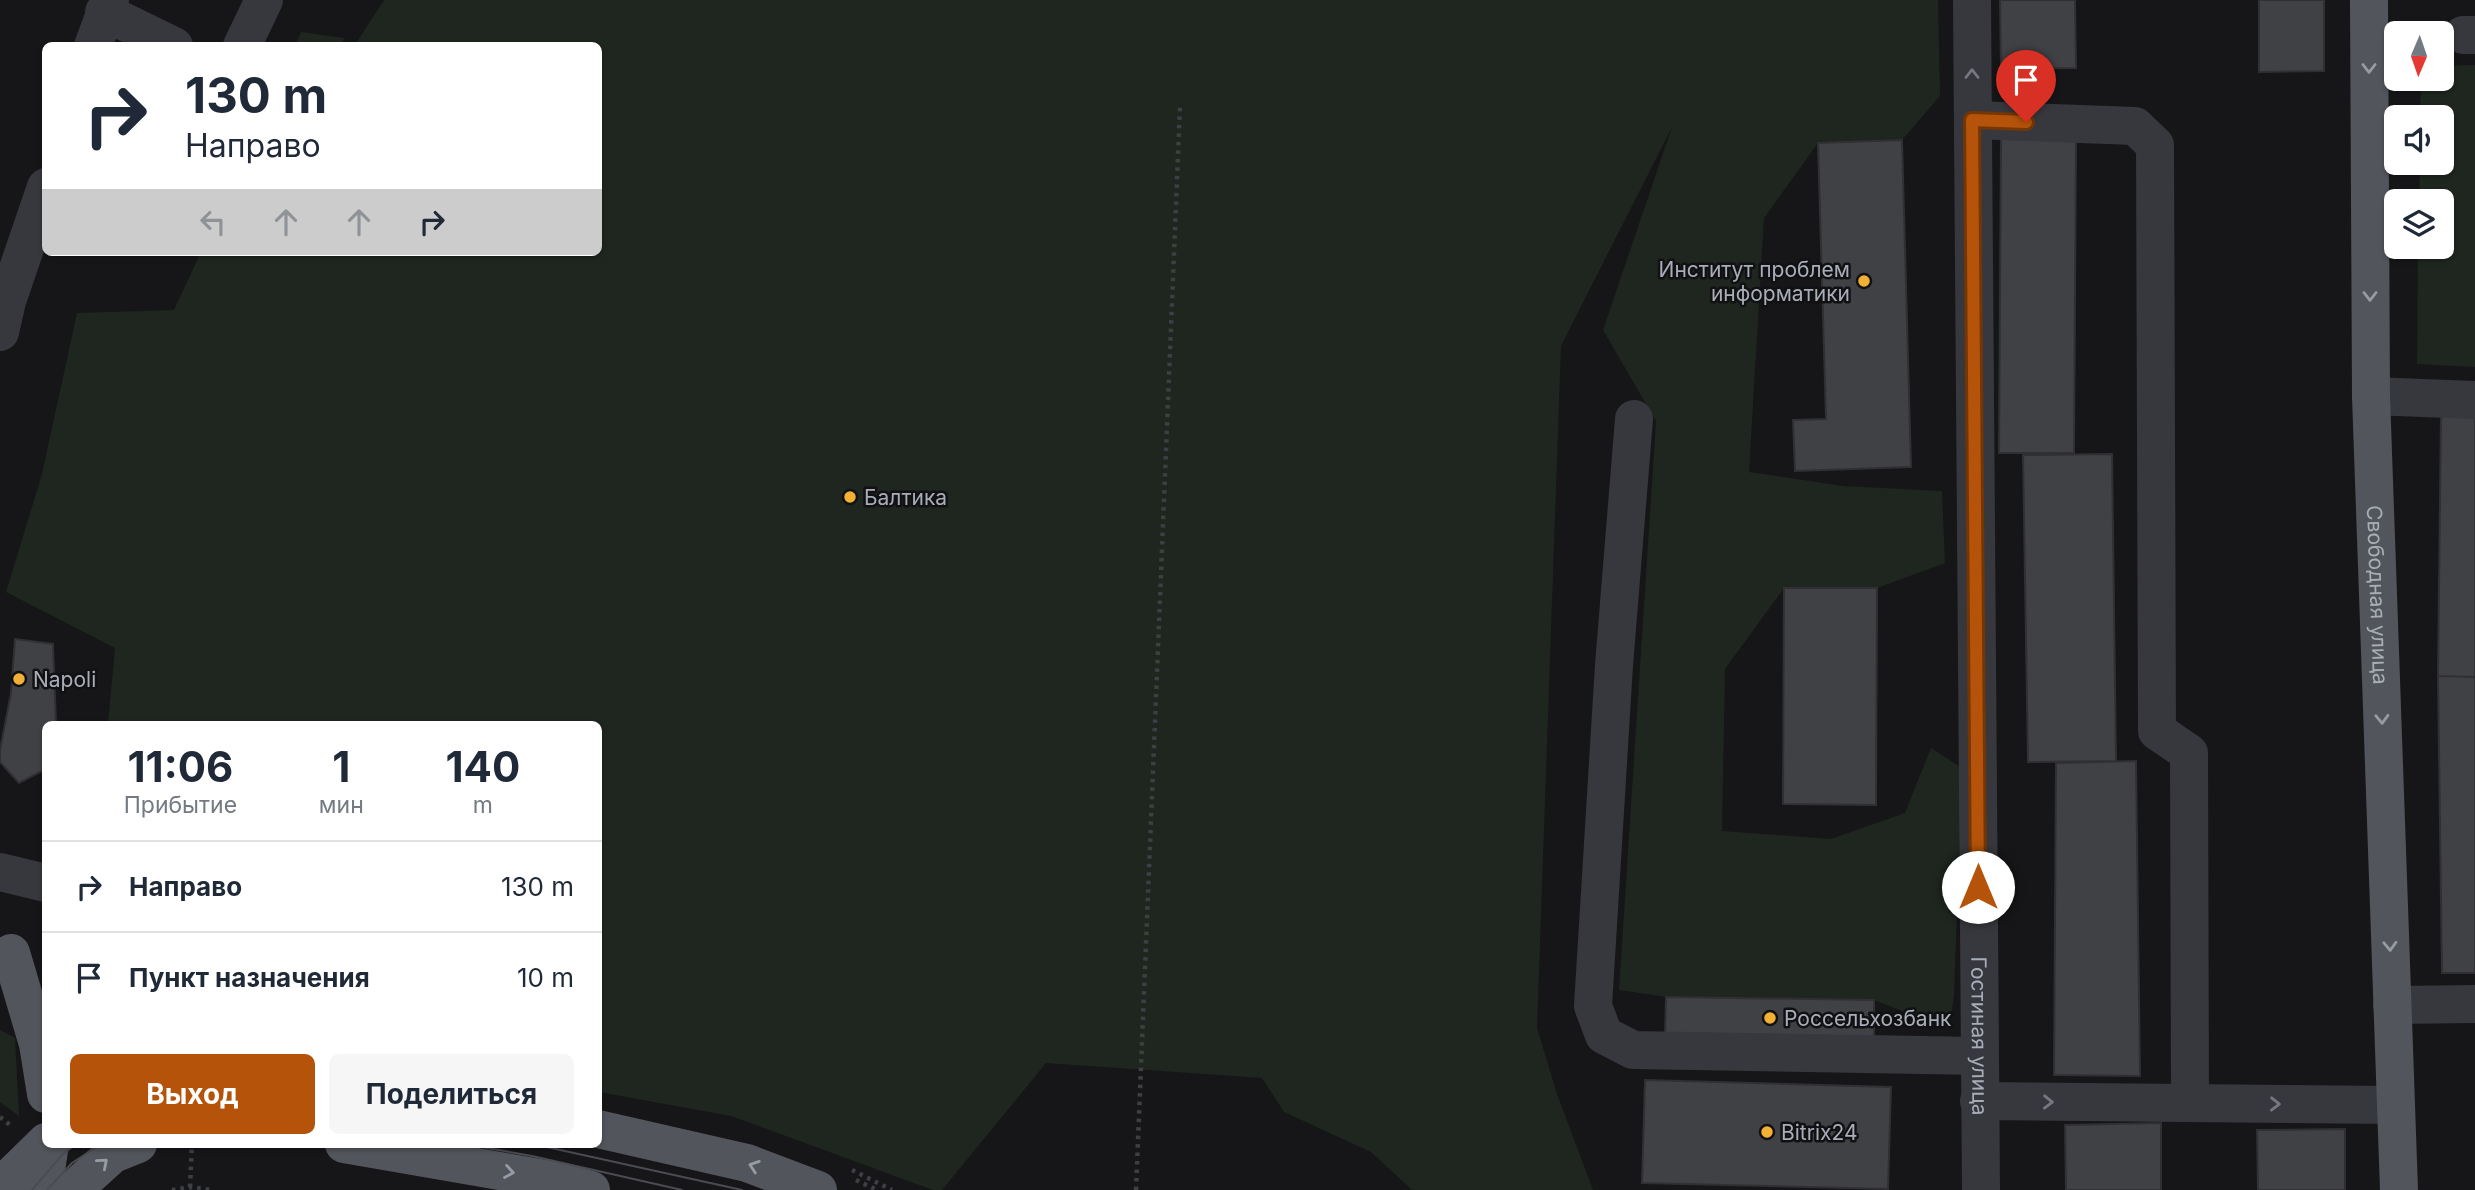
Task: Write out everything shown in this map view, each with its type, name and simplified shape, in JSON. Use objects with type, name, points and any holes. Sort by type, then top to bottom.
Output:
[{"type":"main road","name":"Свободная улица","points":[[2369,0],[2371,396],[2399,1190]]},
{"type":"main road","points":[[6,950],[42,968]]},
{"type":"main road","points":[[6,950],[25,1014],[38,1044],[42,1069]]},
{"type":"main road","points":[[602,1130],[747,1163],[818,1190]]},
{"type":"main road","points":[[0,1187],[42,1146]]},
{"type":"main road","points":[[43,1190],[49,1148]]},
{"type":"main road","points":[[73,1190],[113,1154],[128,1148]]},
{"type":"main road","points":[[365,1148],[572,1187]]},
{"type":"street","points":[[244,42],[264,0]]},
{"type":"street","name":"Гостиная улица","points":[[1972,0],[1980,1190]]},
{"type":"street","points":[[103,19],[163,42]]},
{"type":"street","points":[[1972,120],[2135,126],[2155,145],[2157,731],[2189,753],[2190,1103]]},
{"type":"street","points":[[0,332],[7,301],[42,199]]},
{"type":"street","points":[[2371,396],[2475,400]]},
{"type":"street","points":[[1634,419],[1614,665],[1593,1006],[1604,1035],[1633,1050],[1979,1056]]},
{"type":"street","points":[[0,872],[42,882]]},
{"type":"street","points":[[2392,1005],[2475,1004]]},
{"type":"street","points":[[1979,1101],[2396,1105]]},
{"type":"path","points":[[1136,1190],[1180,106]]},
{"type":"path","points":[[190,1187],[192,1148]]},
{"type":"path","points":[[172,1190],[190,1187],[212,1190]]},
{"type":"shaded area","name":"Балтика","points":[[384,0],[1938,0],[1940,96],[1902,140],[1818,143],[1764,218],[1749,472],[1843,486],[1942,491],[1945,563],[1877,588],[1784,588],[1725,669],[1722,831],[1831,839],[1905,813],[1931,748],[1962,768],[1954,996],[1949,1029],[1874,1000],[1666,997],[1619,990],[1656,421],[1603,330],[1672,127],[1561,346],[1537,1028],[1557,1094],[1593,1190],[1412,1190],[1371,1152],[1284,1112],[1262,1078],[1046,1063],[942,1190],[933,1190],[731,1116],[602,1093],[602,721],[108,721],[115,648],[6,592],[42,474],[77,313],[174,310],[199,256],[602,256],[602,42],[357,42]]},
{"type":"shaded area","points":[[301,32],[344,38],[343,42],[296,42]]},
{"type":"shaded area","points":[[2475,65],[2475,367],[2417,364],[2418,259],[2454,259],[2454,189],[2419,189],[2420,175],[2454,175],[2454,105],[2420,105],[2421,91],[2454,91],[2454,66]]},
{"type":"shaded area","points":[[0,1030],[15,1038],[19,1116],[0,1102]]},
{"type":"building","points":[[2000,0],[2075,0],[2076,68],[2001,69]]},
{"type":"building","points":[[2259,0],[2324,0],[2324,71],[2259,72]]},
{"type":"building","points":[[2001,139],[2076,139],[2074,453],[1999,453]]},
{"type":"building","name":"Институт проблем информатики","points":[[1902,140],[1911,467],[1795,471],[1793,420],[1826,419],[1818,143]]},
{"type":"building","points":[[2441,415],[2475,415],[2475,677],[2438,676]]},
{"type":"building","points":[[2112,454],[2116,761],[2028,762],[2023,455]]},
{"type":"building","points":[[1784,588],[1877,588],[1876,805],[1783,804]]},
{"type":"building","points":[[15,639],[53,644],[56,721],[42,721],[42,771],[19,783],[0,762],[11,693]]},
{"type":"building","points":[[2438,676],[2475,677],[2475,973],[2442,973]]},
{"type":"building","points":[[2136,761],[2140,1076],[2054,1075],[2056,763]]},
{"type":"building","name":"Россельхозбанк","points":[[1666,997],[1874,1000],[1874,1038],[1665,1036]]},
{"type":"building","points":[[1645,1080],[1891,1087],[1888,1189],[1642,1183]]},
{"type":"building","points":[[2161,1123],[2161,1190],[2066,1190],[2065,1125]]},
{"type":"building","points":[[2345,1129],[2345,1190],[2258,1190],[2257,1130]]},
{"type":"tram line","points":[[32,1190],[71,1148]]},
{"type":"tram line","points":[[47,1190],[72,1163],[95,1148]]},
{"type":"tram line","points":[[487,1148],[682,1190]]},
{"type":"tram line","points":[[551,1148],[742,1190]]},
{"type":"place","name":"Институт проблем информатики","points":[[1864,281]]},
{"type":"place","name":"Балтика","points":[[850,497]]},
{"type":"place","name":"Napoli","points":[[19,679]]},
{"type":"place","name":"Россельхозбанк","points":[[1770,1018]]},
{"type":"place","name":"Bitrix24","points":[[1767,1132]]},
{"type":"route","points":[[1978,887],[1972,120],[2026,122]]}]
